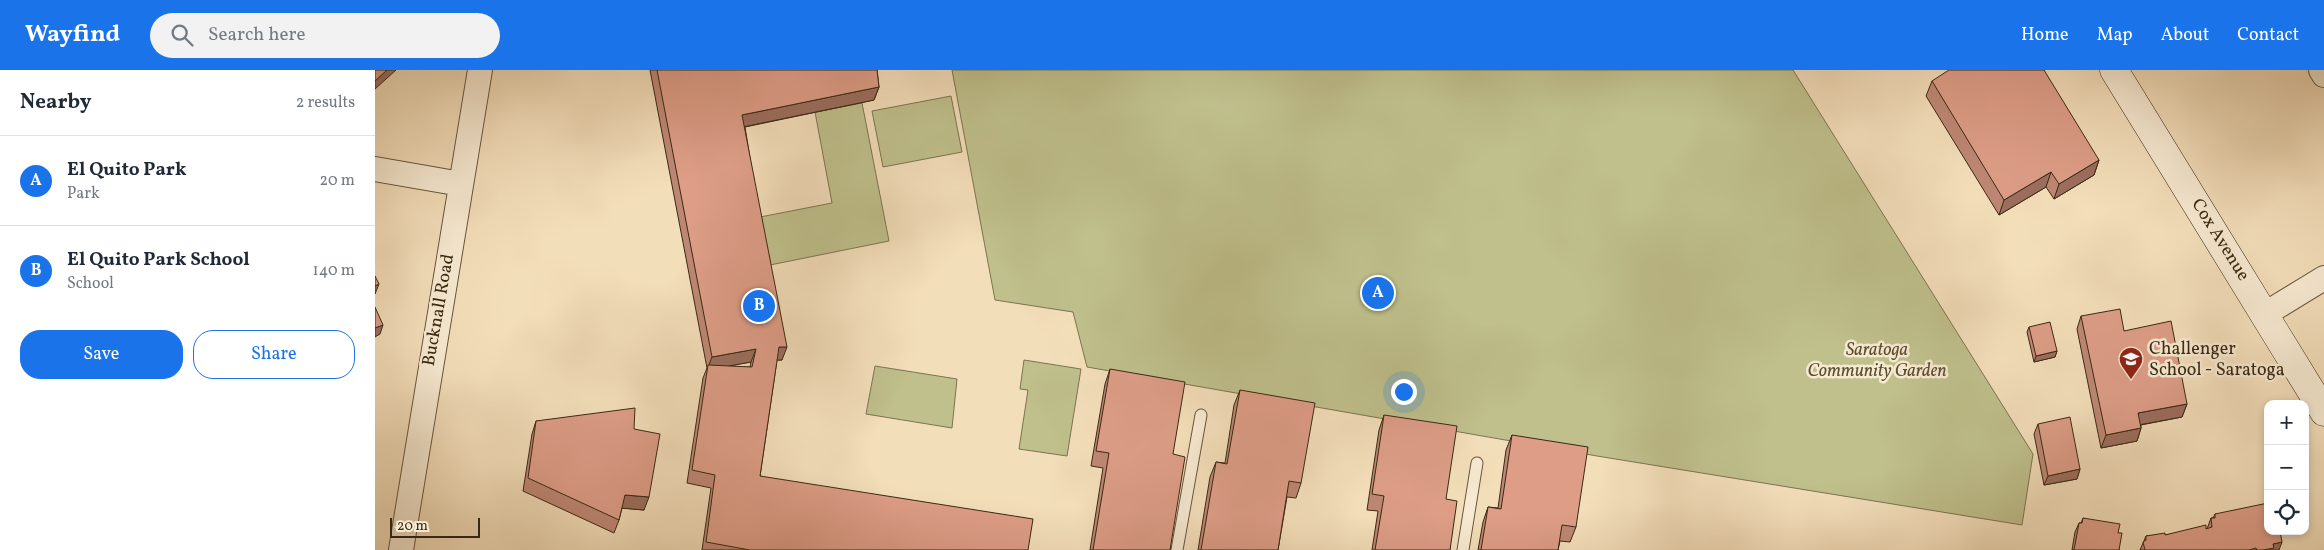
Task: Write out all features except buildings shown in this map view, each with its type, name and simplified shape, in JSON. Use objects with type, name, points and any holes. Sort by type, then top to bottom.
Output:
[{"type":"street","name":"Bucknall Road","points":[[401,550],[480,70]]},
{"type":"street","name":"Cox Avenue","points":[[2114,70],[2324,412]]},
{"type":"street","points":[[2321,70],[2324,75]]},
{"type":"street","points":[[375,169],[461,184]]},
{"type":"street","points":[[2265,314],[2324,278]]},
{"type":"lane","points":[[1177,550],[1201,415]]},
{"type":"lane","points":[[1463,550],[1477,463]]},
{"type":"green space","name":"Saratoga Community Garden","points":[[952,70],[1793,70],[2033,454],[2022,525],[1597,456],[1087,367],[1073,312],[995,300]]},
{"type":"green space","points":[[951,96],[962,152],[883,167],[872,111]]},
{"type":"green space","points":[[862,103],[889,241],[765,266],[755,218],[832,203],[815,112]]},
{"type":"green space","points":[[1024,360],[1081,369],[1067,456],[1019,449],[1028,390],[1020,389]]},
{"type":"green space","points":[[875,366],[957,379],[952,428],[866,414]]},
{"type":"place","name":"El Quito Park","points":[[1378,293]]},
{"type":"place","name":"El Quito Park School","points":[[759,306]]},
{"type":"place","name":"Challenger School - Saratoga","points":[[2131,380]]}]
